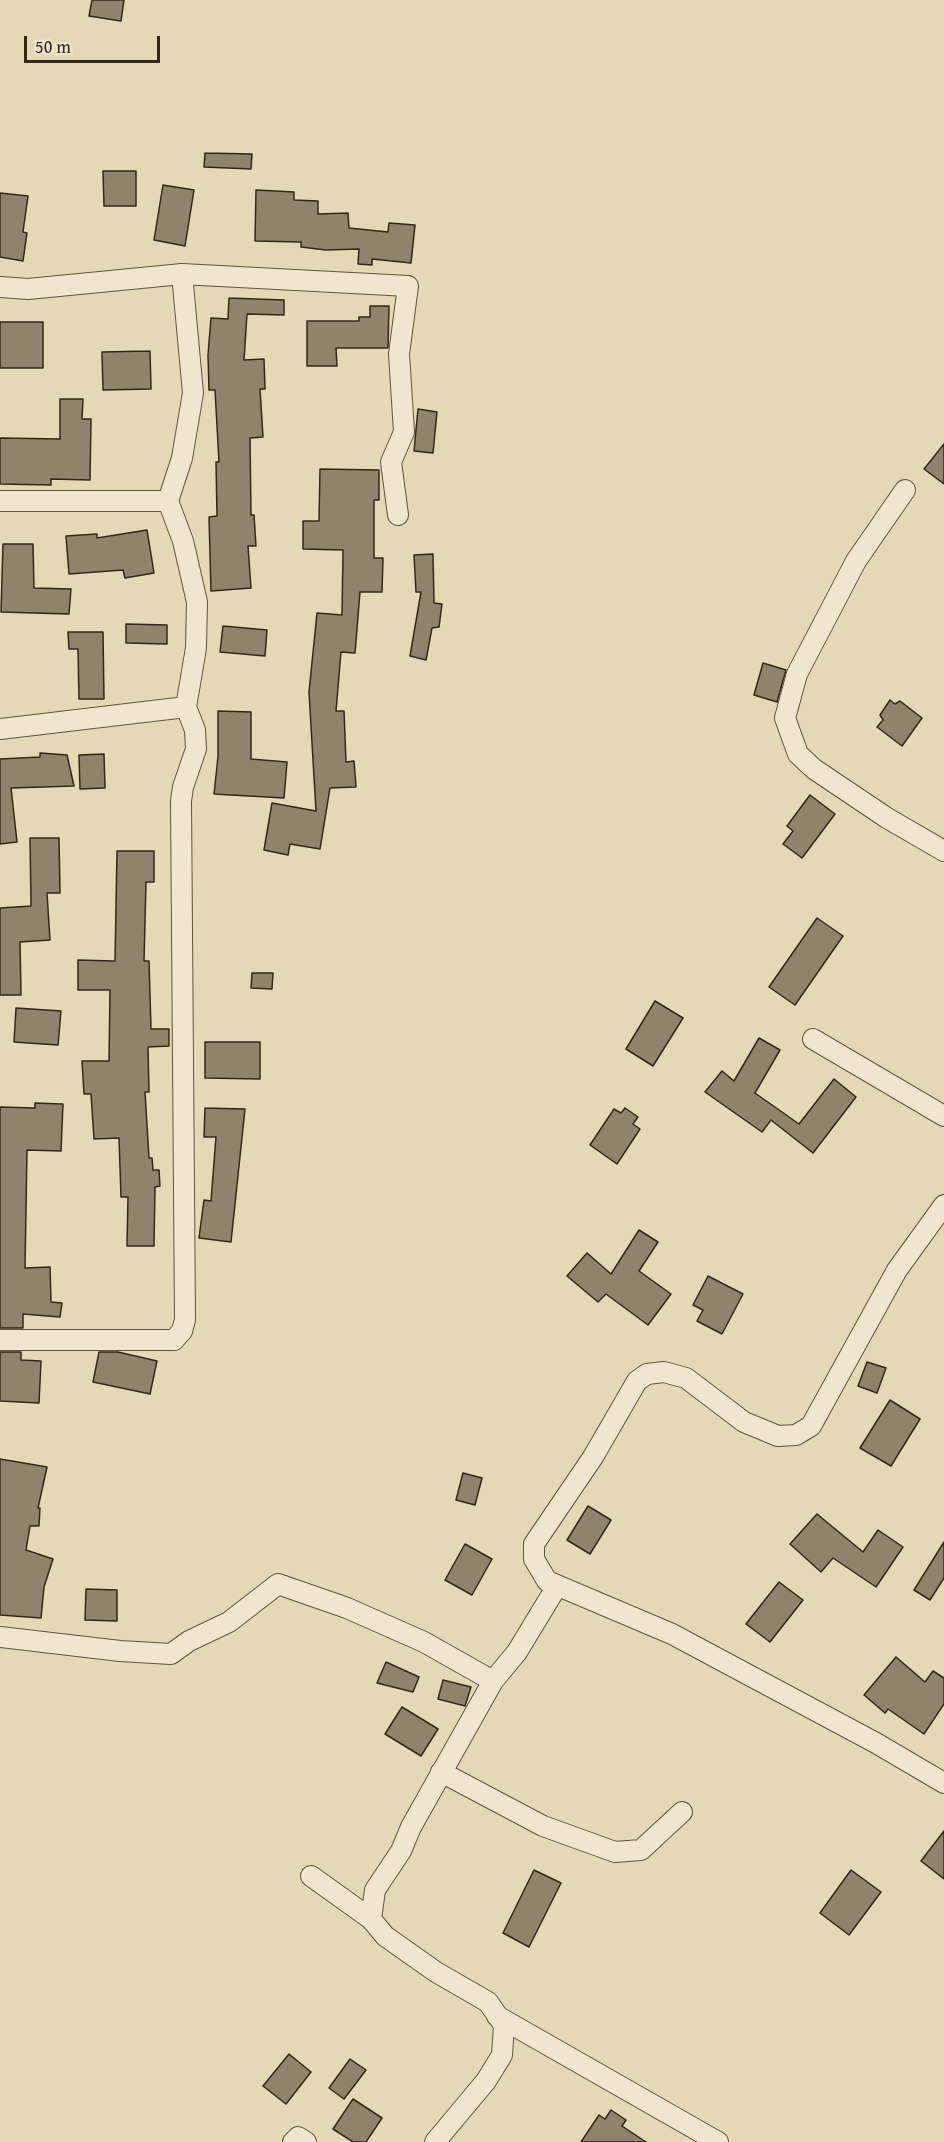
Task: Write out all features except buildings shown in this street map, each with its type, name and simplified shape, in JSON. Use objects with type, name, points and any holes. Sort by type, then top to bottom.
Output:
[{"type":"street","points":[[0,287],[28,289],[182,274],[408,286],[399,354],[404,432],[391,462],[398,515]]},
{"type":"street","points":[[0,1340],[174,1340],[182,1331],[185,1320],[181,801],[196,749],[195,730],[186,707],[196,648],[197,602],[183,541],[168,501],[182,458],[193,393],[182,274]]},
{"type":"street","points":[[904,490],[856,561],[796,674],[785,718],[798,754],[814,769],[887,818],[944,851]]},
{"type":"street","points":[[0,501],[168,501]]},
{"type":"street","points":[[0,729],[186,707]]},
{"type":"street","points":[[813,1039],[944,1116]]},
{"type":"street","points":[[944,1205],[897,1270],[811,1426],[796,1435],[778,1436],[744,1422],[686,1378],[664,1372],[647,1374],[637,1381],[593,1457],[534,1544],[534,1559],[547,1581],[672,1634],[876,1743],[944,1783]]},
{"type":"street","points":[[0,1637],[120,1651],[171,1654],[189,1641],[229,1622],[278,1584],[348,1608],[402,1633],[493,1681]]},
{"type":"street","points":[[371,1919],[375,1890],[401,1851],[441,1772],[493,1681],[517,1652],[557,1586]]},
{"type":"street","points":[[441,1772],[543,1826],[615,1852],[641,1850],[682,1812]]},
{"type":"street","points":[[311,1876],[371,1919],[386,1936],[411,1954],[488,2002],[504,2025],[502,2055],[486,2081],[435,2142]]},
{"type":"street","points":[[497,2016],[718,2142]]},
{"type":"street","points":[[293,2142],[298,2136],[306,2142]]}]
